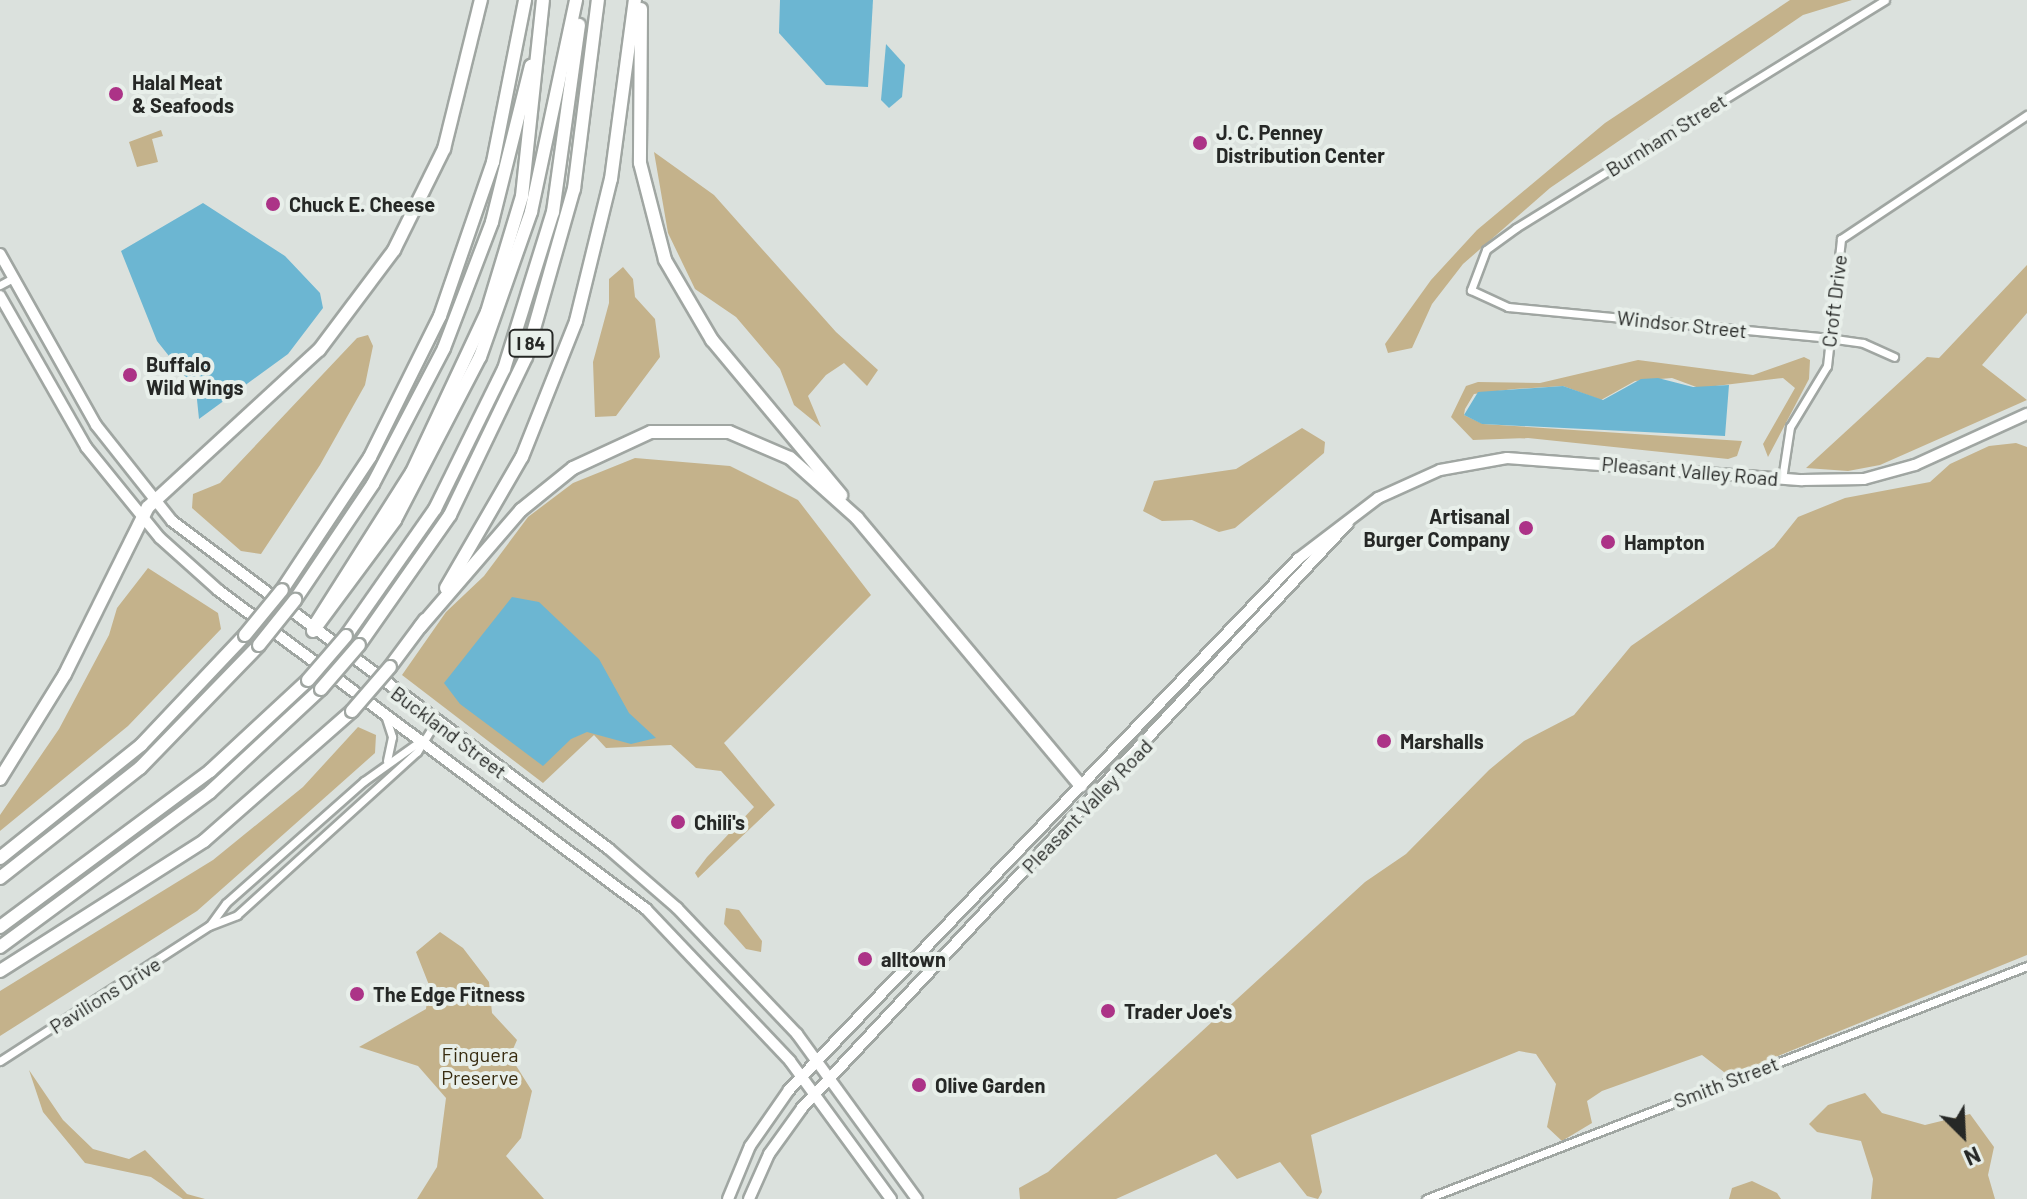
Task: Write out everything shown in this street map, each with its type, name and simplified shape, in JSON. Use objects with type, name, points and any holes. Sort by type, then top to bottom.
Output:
[{"type":"highway","points":[[0,779],[65,674],[141,518],[153,501],[302,368],[381,271],[444,149],[481,0]]},
{"type":"highway","points":[[0,858],[141,745],[245,635],[282,590],[370,457],[440,316],[493,162],[525,0]]},
{"type":"highway","points":[[0,878],[140,768],[259,645],[295,600],[382,469],[459,313],[518,131],[542,0]]},
{"type":"highway","points":[[313,631],[412,472],[487,312],[522,196],[542,0]]},
{"type":"highway","points":[[313,631],[403,508],[480,357],[531,212],[576,0]]},
{"type":"highway","points":[[0,927],[194,784],[308,680],[346,636],[442,498],[509,356],[555,202],[582,0]]},
{"type":"highway","name":"I 84","points":[[0,947],[210,792],[321,689],[359,645],[450,515],[526,357],[574,189],[598,0]]},
{"type":"highway","points":[[420,627],[509,483],[568,348],[607,203],[635,0]]},
{"type":"highway","points":[[641,0],[640,163],[670,272],[712,340],[1081,786]]},
{"type":"highway","points":[[0,971],[213,834],[352,711],[420,627],[534,498],[586,460],[640,435],[703,428],[753,439],[801,466],[857,518]]},
{"type":"main road","name":"Buckland Street","points":[[0,254],[96,425],[153,501],[207,553],[609,849],[690,920],[817,1060],[917,1199]]},
{"type":"main road","name":"Buckland Street","points":[[0,296],[80,438],[141,518],[205,579],[424,739],[675,936],[802,1076],[891,1199]]},
{"type":"main road","name":"Pleasant Valley Road","points":[[728,1199],[756,1136],[802,1076],[1298,559],[1354,515],[1417,478],[1491,459],[1834,482],[1889,474],[2027,414]]},
{"type":"main road","name":"Pleasant Valley Road","points":[[749,1199],[777,1142],[815,1094],[1214,672],[1354,515]]},
{"type":"main road","points":[[300,649],[313,631]]},
{"type":"main road","points":[[1211,650],[1223,662]]},
{"type":"main road","points":[[1202,660],[1214,672]]},
{"type":"main road","points":[[1081,786],[1093,799]]},
{"type":"main road","points":[[675,936],[690,920]]},
{"type":"main road","points":[[947,926],[956,944]]},
{"type":"street","name":"Burnham Street","points":[[1471,290],[1486,250],[1516,228],[1885,0]]},
{"type":"street","name":"Croft Drive","points":[[1782,479],[1783,444],[1822,381],[1841,239],[1849,229],[2027,115]]},
{"type":"street","points":[[0,285],[13,278]]},
{"type":"street","name":"Windsor Street","points":[[1471,290],[1508,307],[1828,338],[1863,343],[1894,357]]},
{"type":"street","points":[[379,705],[392,737],[384,766]]},
{"type":"street","name":"Pavilions Drive","points":[[0,1061],[209,926],[237,915],[287,873],[417,752],[436,722]]},
{"type":"street","name":"Pavilions Drive","points":[[209,926],[226,903],[384,766],[424,739]]},
{"type":"street","points":[[282,855],[287,873]]},
{"type":"street","name":"Smith Street","points":[[1426,1199],[2027,966]]},
{"type":"green space","points":[[1790,0],[1852,0],[1803,15],[1550,188],[1463,264],[1432,304],[1412,348],[1388,353],[1385,344],[1431,280],[1477,230],[1605,123]]},
{"type":"green space","points":[[161,130],[163,136],[152,139],[158,162],[137,167],[129,142]]},
{"type":"green space","points":[[654,152],[714,195],[836,332],[878,370],[867,386],[844,363],[826,375],[808,396],[821,427],[794,405],[780,369],[736,317],[695,289],[668,233]]},
{"type":"green space","points":[[2027,265],[2027,313],[1982,365],[2027,400],[1880,465],[1848,471],[1806,468],[1927,357],[1939,358]]},
{"type":"green space","points":[[623,267],[633,279],[635,297],[655,319],[660,357],[616,416],[595,417],[593,362],[609,303],[609,279]]},
{"type":"green space","points":[[368,335],[373,346],[365,385],[320,465],[261,554],[241,551],[192,508],[193,494],[220,483],[357,338]]},
{"type":"green space","points":[[1804,357],[1810,360],[1809,379],[1768,457],[1763,444],[1795,388],[1783,378],[1699,388],[1672,378],[1635,381],[1601,400],[1563,386],[1514,389],[1474,394],[1465,409],[1464,415],[1483,424],[1742,441],[1737,456],[1728,459],[1528,438],[1473,440],[1451,417],[1466,386],[1478,382],[1540,383],[1638,360],[1753,375]]},
{"type":"green space","points":[[1302,428],[1325,442],[1324,453],[1235,528],[1219,532],[1192,520],[1162,521],[1143,511],[1154,481],[1236,469]]},
{"type":"green space","points":[[2016,443],[2027,447],[2027,955],[1729,1076],[1702,1055],[1602,1091],[1587,1101],[1592,1123],[1562,1141],[1547,1127],[1556,1084],[1536,1054],[1519,1051],[1311,1135],[1322,1192],[1318,1199],[1307,1196],[1280,1162],[1237,1179],[1216,1154],[1116,1199],[1020,1199],[1019,1188],[1048,1172],[1365,882],[1406,854],[1489,770],[1524,741],[1574,715],[1631,646],[1774,547],[1798,517],[1845,498],[1930,482],[1950,464],[1989,446]]},
{"type":"green space","points":[[635,458],[730,466],[798,500],[871,595],[724,743],[775,805],[698,878],[695,873],[707,857],[754,807],[721,771],[696,768],[671,745],[606,748],[594,735],[543,783],[402,675],[446,612],[484,576],[528,517],[573,483]]},
{"type":"green space","points":[[148,568],[218,613],[221,629],[128,726],[0,831],[0,815],[59,729],[109,635],[117,608]]},
{"type":"green space","points":[[358,727],[376,735],[375,753],[197,911],[0,1036],[0,991],[213,860],[303,787]]},
{"type":"green space","points":[[726,908],[739,910],[762,941],[761,952],[746,949],[724,924]]},
{"type":"green space","name":"Finguera Preserve","points":[[440,932],[463,948],[489,982],[492,1013],[517,1040],[510,1056],[532,1091],[521,1138],[506,1156],[544,1199],[417,1199],[437,1167],[446,1098],[418,1066],[359,1047],[426,1009],[429,985],[416,952]]},
{"type":"green space","points":[[29,1070],[63,1120],[93,1149],[129,1159],[145,1150],[187,1194],[205,1199],[183,1199],[151,1177],[85,1163],[43,1112]]},
{"type":"green space","points":[[1865,1093],[1882,1113],[1925,1125],[1970,1114],[1994,1147],[1988,1175],[1995,1199],[1871,1199],[1873,1179],[1861,1141],[1817,1132],[1809,1124],[1828,1105]]},
{"type":"green space","points":[[1752,1181],[1777,1193],[1781,1199],[1729,1199],[1732,1188]]},
{"type":"water","points":[[780,0],[873,0],[868,87],[826,85],[779,33]]},
{"type":"water","points":[[886,44],[905,65],[902,97],[889,108],[881,100]]},
{"type":"water","points":[[203,203],[285,256],[320,293],[323,308],[288,354],[199,419],[196,390],[157,341],[121,251]]},
{"type":"water","points":[[1658,378],[1693,387],[1729,385],[1725,436],[1482,424],[1464,415],[1478,392],[1563,386],[1603,400],[1641,379]]},
{"type":"water","points":[[512,597],[539,602],[599,659],[629,713],[656,738],[631,744],[587,732],[571,739],[543,766],[460,704],[444,683]]},
{"type":"place","name":"Halal Meat & Seafoods","points":[[116,94]]},
{"type":"place","name":"J. C. Penney Distribution Center","points":[[1200,143]]},
{"type":"place","name":"Chuck E. Cheese","points":[[273,204]]},
{"type":"place","name":"Buffalo Wild Wings","points":[[130,375]]},
{"type":"place","name":"Artisanal Burger Company","points":[[1526,528]]},
{"type":"place","name":"Hampton","points":[[1608,542]]},
{"type":"place","name":"Marshalls","points":[[1384,741]]},
{"type":"place","name":"Chili's","points":[[678,822]]},
{"type":"place","name":"alltown","points":[[865,959]]},
{"type":"place","name":"The Edge Fitness","points":[[357,994]]},
{"type":"place","name":"Trader Joe's","points":[[1108,1011]]},
{"type":"place","name":"Olive Garden","points":[[919,1085]]}]
